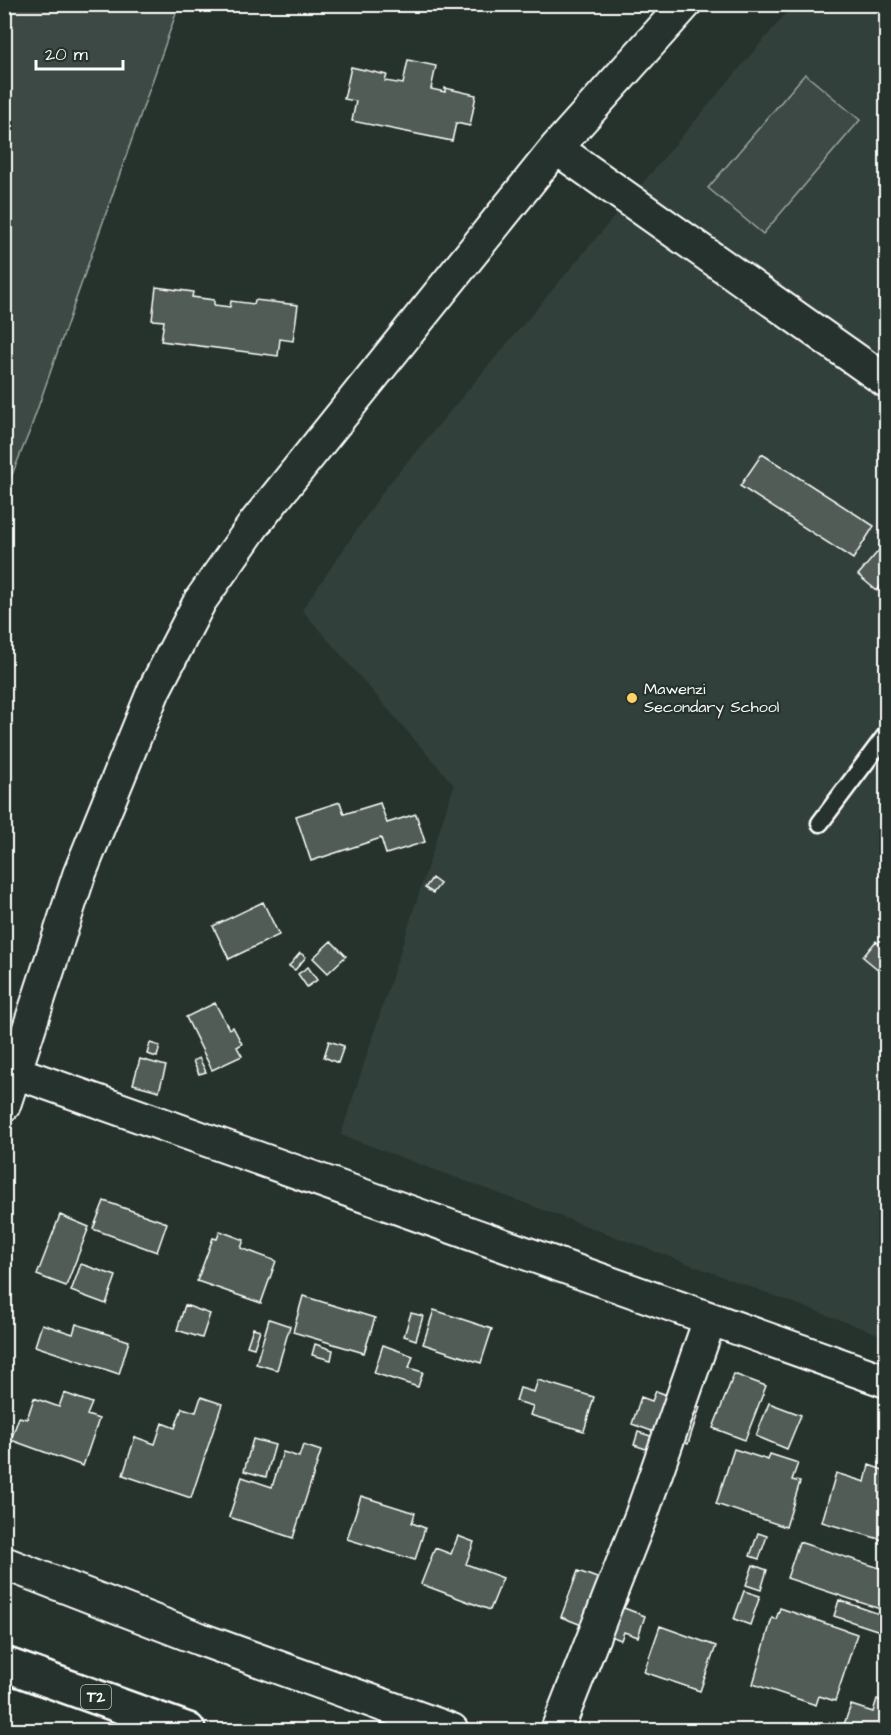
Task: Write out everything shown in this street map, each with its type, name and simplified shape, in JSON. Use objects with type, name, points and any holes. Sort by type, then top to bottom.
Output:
[{"type":"highway","name":"T2","points":[[4,1664],[188,1731]]},
{"type":"street","points":[[4,1105],[79,875],[154,690],[200,601],[262,514],[556,148],[685,4]]},
{"type":"street","points":[[556,148],[886,381]]},
{"type":"street","points":[[15,1072],[886,1381]]},
{"type":"street","points":[[557,1731],[641,1516],[710,1319]]},
{"type":"street","points":[[4,1563],[200,1639],[452,1731]]},
{"type":"lane","points":[[820,823],[886,735]]},
{"type":"shaded area","points":[[5,4],[179,5],[29,433],[5,492]]},
{"type":"shaded area","name":"Mawenzi Secondary School","points":[[793,5],[886,5],[886,1337],[341,1135],[454,785],[302,610],[387,486]]},
{"type":"shaded area","points":[[805,74],[860,120],[763,234],[708,188]]},
{"type":"building","points":[[408,60],[436,66],[431,89],[445,92],[445,88],[476,95],[470,126],[456,123],[452,141],[352,121],[356,101],[344,99],[351,67],[387,75],[385,81],[403,84]]},
{"type":"building","points":[[156,287],[193,292],[192,297],[214,300],[214,305],[230,307],[231,301],[254,304],[255,300],[298,305],[293,341],[280,339],[278,356],[161,341],[164,321],[152,320]]},
{"type":"building","points":[[762,454],[874,526],[853,559],[740,486]]},
{"type":"building","points":[[880,549],[886,555],[886,579],[877,591],[858,575]]},
{"type":"building","points":[[340,802],[344,814],[380,803],[387,823],[416,814],[425,842],[386,854],[381,838],[311,861],[296,816]]},
{"type":"building","points":[[432,878],[440,884],[433,893],[425,888]]},
{"type":"building","points":[[263,902],[279,935],[229,959],[213,926]]},
{"type":"building","points":[[331,941],[346,956],[328,973],[313,958]]},
{"type":"building","points":[[876,941],[886,950],[886,976],[863,957]]},
{"type":"building","points":[[300,953],[306,957],[295,970],[289,966]]},
{"type":"building","points":[[308,967],[317,980],[307,987],[298,974]]},
{"type":"building","points":[[215,1003],[229,1029],[233,1027],[242,1044],[237,1047],[242,1056],[212,1070],[186,1017]]},
{"type":"building","points":[[329,1041],[344,1046],[338,1063],[324,1057]]},
{"type":"building","points":[[150,1043],[160,1046],[157,1057],[147,1054]]},
{"type":"building","points":[[199,1058],[206,1072],[199,1074],[193,1061]]},
{"type":"building","points":[[140,1059],[166,1066],[159,1091],[133,1084]]},
{"type":"building","points":[[104,1201],[167,1223],[157,1252],[93,1229]]},
{"type":"building","points":[[60,1215],[89,1227],[66,1286],[37,1275]]},
{"type":"building","points":[[220,1231],[244,1240],[241,1248],[276,1261],[261,1303],[197,1281],[213,1238],[217,1239]]},
{"type":"building","points":[[81,1264],[116,1276],[106,1304],[71,1291]]},
{"type":"building","points":[[303,1296],[375,1318],[364,1353],[293,1332]]},
{"type":"building","points":[[185,1305],[210,1314],[202,1338],[177,1330]]},
{"type":"building","points":[[434,1310],[492,1329],[481,1363],[423,1344]]},
{"type":"building","points":[[411,1313],[423,1316],[416,1340],[404,1336]]},
{"type":"building","points":[[269,1319],[290,1326],[277,1370],[256,1364]]},
{"type":"building","points":[[42,1324],[73,1334],[76,1324],[129,1341],[119,1374],[35,1346]]},
{"type":"building","points":[[253,1328],[260,1330],[254,1348],[247,1346]]},
{"type":"building","points":[[315,1344],[333,1350],[331,1360],[312,1355]]},
{"type":"building","points":[[383,1345],[413,1356],[409,1368],[423,1372],[418,1387],[374,1373]]},
{"type":"building","points":[[734,1374],[766,1386],[745,1440],[713,1428]]},
{"type":"building","points":[[538,1380],[594,1397],[584,1431],[530,1415],[533,1406],[516,1401],[520,1388],[534,1392]]},
{"type":"building","points":[[656,1391],[700,1407],[688,1444],[632,1424],[641,1397],[652,1401]]},
{"type":"building","points":[[64,1393],[92,1403],[87,1415],[99,1419],[83,1466],[11,1440],[19,1417],[27,1419],[34,1398],[59,1407]]},
{"type":"building","points":[[201,1397],[222,1404],[191,1498],[123,1475],[135,1437],[155,1444],[162,1423],[175,1428],[182,1408],[196,1412]]},
{"type":"building","points":[[769,1403],[801,1415],[787,1449],[756,1436]]},
{"type":"building","points":[[638,1432],[657,1438],[652,1451],[634,1445]]},
{"type":"building","points":[[253,1439],[275,1445],[266,1477],[244,1471]]},
{"type":"building","points":[[303,1445],[321,1451],[293,1538],[229,1517],[242,1477],[272,1487],[283,1452],[299,1457]]},
{"type":"building","points":[[734,1449],[768,1460],[770,1454],[798,1463],[792,1480],[800,1482],[786,1527],[716,1504]]},
{"type":"building","points":[[869,1465],[886,1471],[886,1541],[822,1522],[836,1473],[865,1482]]},
{"type":"building","points":[[361,1496],[415,1513],[412,1523],[425,1528],[415,1560],[347,1539]]},
{"type":"building","points":[[758,1533],[767,1536],[759,1559],[750,1556]]},
{"type":"building","points":[[458,1536],[474,1542],[466,1564],[503,1578],[490,1610],[421,1584],[435,1548],[451,1554]]},
{"type":"building","points":[[799,1542],[886,1570],[886,1611],[787,1578]]},
{"type":"building","points":[[753,1565],[767,1570],[761,1590],[746,1585]]},
{"type":"building","points":[[578,1571],[616,1585],[613,1595],[628,1600],[624,1608],[645,1616],[638,1637],[624,1632],[621,1640],[561,1617]]},
{"type":"building","points":[[744,1591],[760,1596],[750,1625],[734,1619]]},
{"type":"building","points":[[839,1600],[885,1616],[880,1631],[834,1616]]},
{"type":"building","points":[[780,1608],[857,1634],[835,1701],[819,1696],[816,1705],[753,1684],[772,1618],[776,1619]]},
{"type":"building","points":[[660,1626],[716,1646],[700,1691],[644,1672]]},
{"type":"building","points":[[877,1699],[886,1702],[886,1730],[842,1730],[851,1705],[873,1712]]},
{"type":"place","name":"Mawenzi Secondary School","points":[[632,698]]}]
